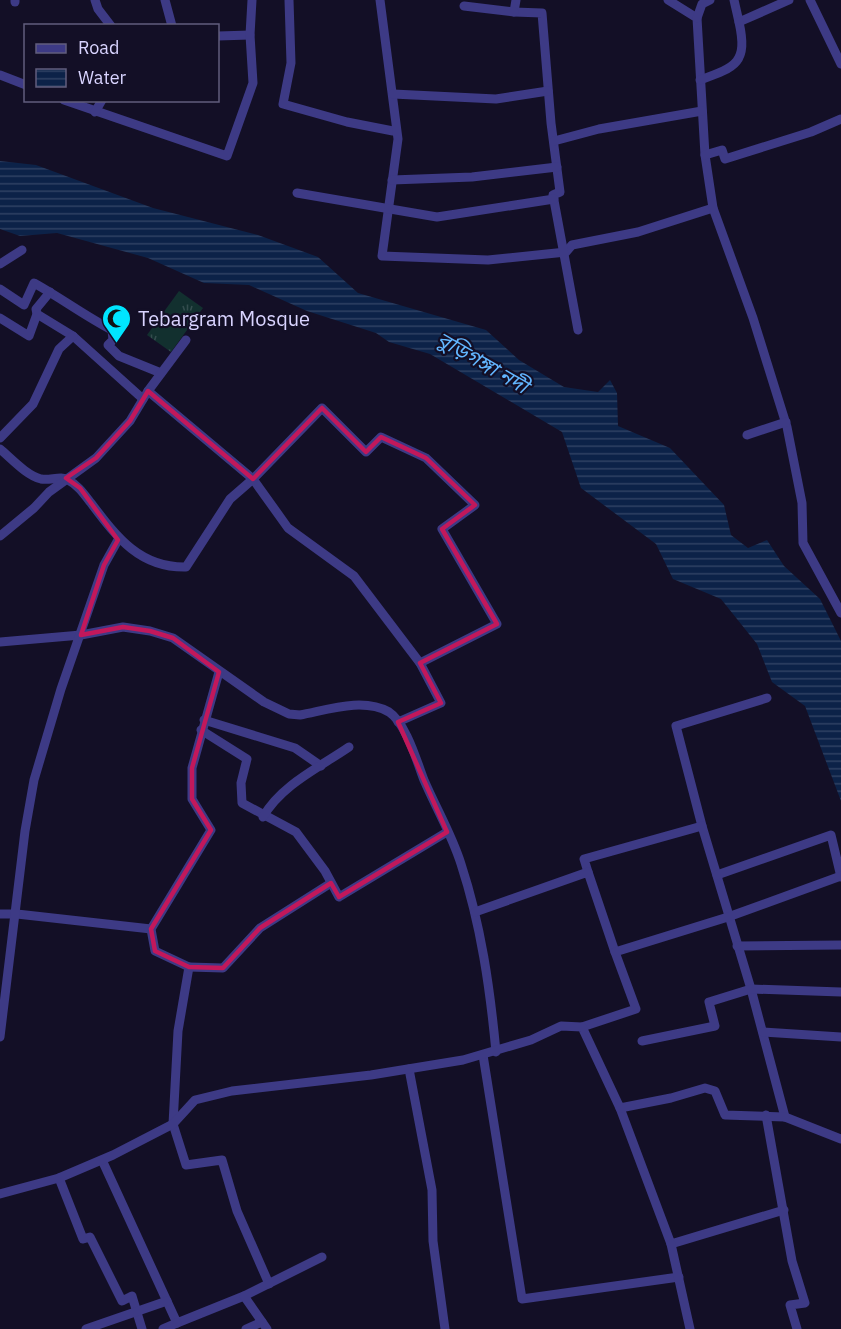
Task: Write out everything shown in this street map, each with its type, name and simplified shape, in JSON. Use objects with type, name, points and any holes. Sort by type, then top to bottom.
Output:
[{"type":"street","points":[[94,0],[109,24]]},
{"type":"street","points":[[165,0],[171,24]]},
{"type":"street","points":[[69,102],[227,156],[253,83],[250,35],[252,0]]},
{"type":"street","points":[[290,0],[291,63],[288,89],[283,104],[347,122],[393,131]]},
{"type":"street","points":[[380,0],[398,139],[382,256],[488,260],[566,252],[572,245],[638,232],[713,208]]},
{"type":"street","points":[[514,12],[516,0]]},
{"type":"street","points":[[668,0],[697,18]]},
{"type":"street","points":[[710,0],[702,4],[697,18],[705,155],[713,208],[753,318],[786,422],[802,503],[803,543],[841,613]]},
{"type":"street","points":[[700,80],[729,70],[738,62],[743,53],[743,39],[734,0]]},
{"type":"street","points":[[739,22],[789,0]]},
{"type":"street","points":[[810,0],[841,64]]},
{"type":"street","points":[[464,6],[542,13],[548,91],[560,192],[553,195],[566,252],[579,330]]},
{"type":"street","points":[[219,36],[250,35]]},
{"type":"street","points":[[0,75],[24,84]]},
{"type":"street","points":[[393,94],[496,99],[548,91]]},
{"type":"street","points":[[95,112],[101,102]]},
{"type":"street","points":[[554,141],[599,129],[702,111]]},
{"type":"street","points":[[705,155],[722,150],[725,159],[841,119]]},
{"type":"street","points":[[392,180],[472,177],[557,167]]},
{"type":"street","points":[[297,193],[437,217],[554,200]]},
{"type":"street","points":[[0,264],[22,250]]},
{"type":"street","points":[[0,289],[24,305],[34,283],[96,323],[112,330],[113,340],[108,345],[119,356],[161,373]]},
{"type":"street","points":[[0,318],[28,336],[37,314],[36,309],[50,292]]},
{"type":"street","points":[[37,314],[73,336],[253,479],[288,528],[308,546],[354,576],[420,663],[441,703],[398,722]]},
{"type":"street","points":[[0,438],[33,405],[59,349],[73,336]]},
{"type":"street","points":[[0,536],[66,478],[96,458],[130,421],[186,340]]},
{"type":"street","points":[[0,449],[31,474],[42,479],[66,478],[80,488],[118,540],[140,556],[176,567],[186,567],[230,499],[253,479],[322,408],[366,452],[381,437],[426,458],[475,505],[442,529],[498,624],[420,663]]},
{"type":"street","points":[[747,435],[786,422]]},
{"type":"street","points":[[0,1037],[3,995],[17,914],[25,831],[34,780],[61,689],[104,565],[118,540]]},
{"type":"street","points":[[0,642],[81,635],[123,627],[150,631],[173,638],[264,702],[289,714],[300,715],[344,706],[370,705],[390,713],[398,722],[460,861],[475,912],[491,1002],[496,1052]]},
{"type":"street","points":[[219,672],[202,725],[192,768],[192,798],[211,830],[151,929],[155,951],[189,967],[223,968],[260,928],[331,883]]},
{"type":"street","points":[[767,698],[676,726],[728,917],[764,1032],[785,1117]]},
{"type":"street","points":[[202,725],[296,748],[321,766]]},
{"type":"street","points":[[202,725],[247,759],[241,783],[242,803],[264,817],[296,832],[339,897],[447,832]]},
{"type":"street","points":[[264,817],[272,802],[350,747]]},
{"type":"street","points":[[0,1194],[59,1178],[102,1160],[173,1124],[195,1100],[223,1093],[409,1069],[483,1055],[531,1040],[561,1026],[582,1027],[636,1009],[584,860],[702,826]]},
{"type":"street","points":[[615,952],[728,917],[841,877],[831,835],[717,875]]},
{"type":"street","points":[[475,912],[588,873]]},
{"type":"street","points":[[0,914],[151,929]]},
{"type":"street","points":[[737,946],[841,945]]},
{"type":"street","points":[[189,967],[178,1031],[173,1124],[186,1165],[222,1160],[237,1211],[268,1284]]},
{"type":"street","points":[[642,1041],[715,1026],[709,1002],[751,989],[841,992]]},
{"type":"street","points":[[582,1027],[620,1108],[671,1244],[690,1329]]},
{"type":"street","points":[[764,1032],[841,1037]]},
{"type":"street","points":[[483,1055],[522,1299],[679,1277]]},
{"type":"street","points":[[409,1069],[432,1190],[433,1240],[445,1329]]},
{"type":"street","points":[[620,1108],[671,1098],[705,1088],[716,1092],[725,1115],[785,1117],[838,1137]]},
{"type":"street","points":[[766,1115],[792,1261],[805,1303],[790,1305],[797,1329]]},
{"type":"street","points":[[102,1160],[177,1323]]},
{"type":"street","points":[[59,1178],[83,1239],[90,1237],[122,1301],[132,1296],[142,1329]]},
{"type":"street","points":[[671,1244],[784,1210]]},
{"type":"street","points":[[163,1329],[244,1296],[322,1257]]},
{"type":"street","points":[[244,1296],[265,1325],[246,1329]]},
{"type":"street","points":[[86,1329],[167,1301]]},
{"type":"highlighted area","points":[[148,391],[253,479],[322,408],[366,452],[381,437],[426,458],[475,505],[442,529],[497,624],[420,663],[441,703],[398,722],[447,832],[339,897],[331,883],[260,928],[223,968],[189,967],[155,951],[151,929],[211,830],[192,799],[192,768],[219,672],[173,638],[150,631],[123,627],[81,635],[104,565],[118,540],[80,488],[66,478],[96,458],[130,421]]},
{"type":"green space","points":[[179,291],[203,308],[171,352],[147,335]]},
{"type":"water","name":"বুড়িগঙ্গা নদী","points":[[0,161],[36,165],[153,208],[258,235],[318,257],[358,293],[486,330],[519,360],[564,387],[598,392],[610,380],[617,393],[618,426],[670,448],[724,505],[731,535],[748,548],[767,540],[784,566],[820,599],[841,641],[841,801],[805,706],[772,682],[757,644],[721,599],[673,579],[656,544],[581,488],[562,432],[430,354],[389,342],[376,333],[307,311],[249,285],[204,283],[148,258],[57,233],[20,236],[0,229]]},
{"type":"place","name":"Tebargram Mosque","points":[[117,344]]}]
